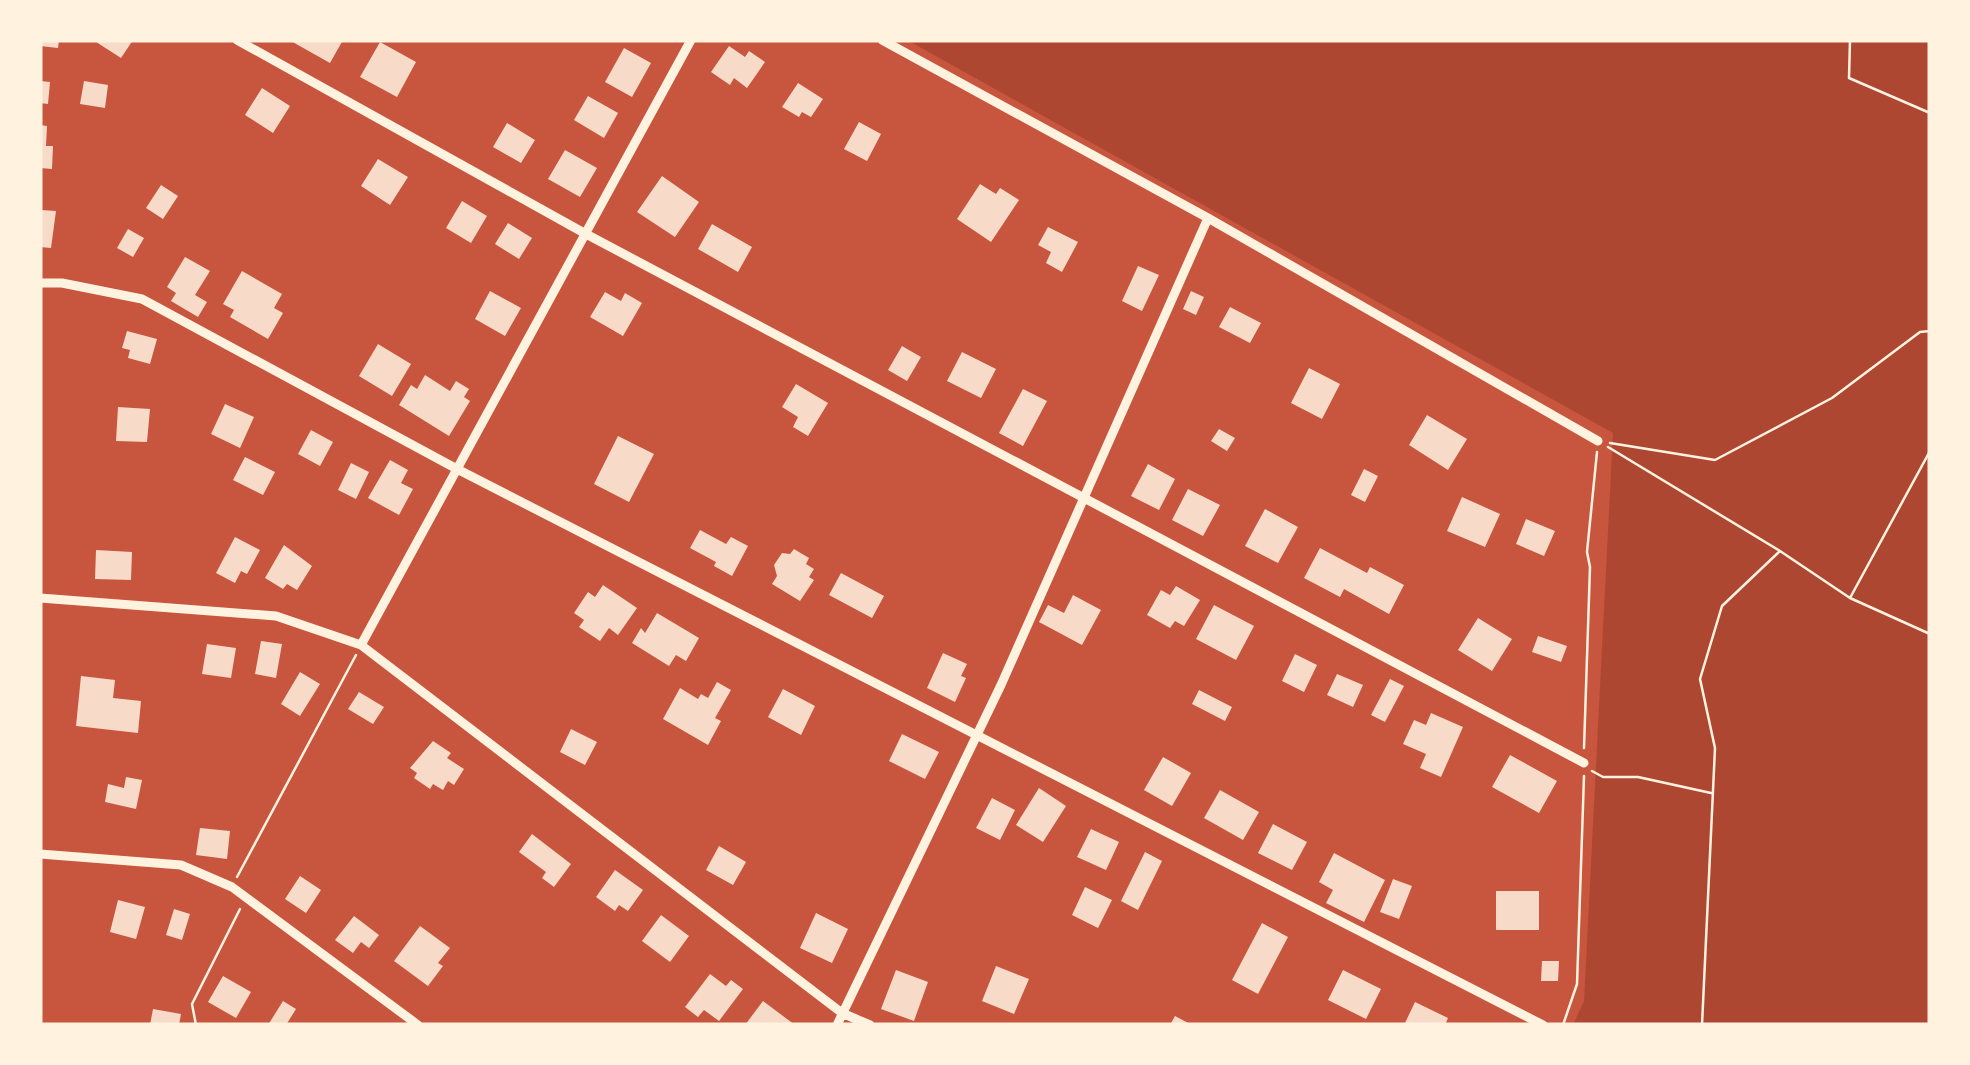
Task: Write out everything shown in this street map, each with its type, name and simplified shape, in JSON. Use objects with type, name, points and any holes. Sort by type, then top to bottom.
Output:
[{"type":"street","points":[[237,40],[586,234],[1584,763]]},
{"type":"street","points":[[361,645],[690,40]]},
{"type":"street","points":[[882,40],[1208,218],[1598,441]]},
{"type":"street","points":[[837,1025],[1085,500],[1208,218]]},
{"type":"street","points":[[40,283],[62,283],[142,299],[457,469],[1543,1025]]},
{"type":"street","points":[[40,598],[276,616],[361,645],[842,1014],[870,1025]]},
{"type":"street","points":[[40,854],[182,866],[232,888],[418,1025]]},
{"type":"path","points":[[1850,40],[1849,78],[1930,113]]},
{"type":"path","points":[[1598,441],[1715,460],[1832,398],[1920,332],[1930,331]]},
{"type":"path","points":[[1598,441],[1850,598],[1930,634]]},
{"type":"path","points":[[1563,1025],[1576,984],[1590,567],[1587,552],[1598,441]]},
{"type":"path","points":[[1850,598],[1930,451]]},
{"type":"path","points":[[1702,1025],[1715,748],[1700,679],[1722,606],[1780,551]]},
{"type":"path","points":[[232,888],[361,645]]},
{"type":"path","points":[[1584,763],[1603,777],[1638,778],[1713,793]]},
{"type":"path","points":[[196,1025],[192,1004],[246,898]]},
{"type":"shaded area","points":[[907,40],[1930,40],[1930,1025],[1573,1025],[1584,1001],[1613,433]]},
{"type":"building","points":[[41,40],[59,40],[58,48],[40,46]]},
{"type":"building","points":[[93,40],[133,40],[121,58]]},
{"type":"building","points":[[289,40],[343,40],[330,63]]},
{"type":"building","points":[[380,42],[416,62],[397,97],[360,77]]},
{"type":"building","points":[[729,46],[745,57],[749,51],[765,62],[747,88],[734,78],[730,85],[711,72]]},
{"type":"building","points":[[624,48],[651,63],[632,97],[605,82]]},
{"type":"building","points":[[40,81],[50,82],[48,104],[40,103]]},
{"type":"building","points":[[84,81],[108,85],[105,108],[80,104]]},
{"type":"building","points":[[798,83],[823,99],[811,117],[802,112],[799,117],[782,107]]},
{"type":"building","points":[[262,88],[290,106],[273,133],[245,115]]},
{"type":"building","points":[[588,96],[618,113],[604,138],[574,120]]},
{"type":"building","points":[[859,122],[881,134],[867,161],[844,149]]},
{"type":"building","points":[[507,123],[535,140],[521,163],[493,147]]},
{"type":"building","points":[[40,125],[47,126],[46,146],[53,146],[52,169],[40,168]]},
{"type":"building","points":[[565,150],[597,168],[580,197],[548,179]]},
{"type":"building","points":[[378,159],[408,177],[390,205],[361,186]]},
{"type":"building","points":[[662,176],[699,202],[675,237],[637,212]]},
{"type":"building","points":[[980,184],[996,194],[1000,188],[1019,200],[991,242],[957,219]]},
{"type":"building","points":[[161,185],[178,196],[163,219],[146,208]]},
{"type":"building","points":[[462,201],[487,216],[471,243],[446,228]]},
{"type":"building","points":[[41,210],[56,211],[51,248],[40,247]]},
{"type":"building","points":[[508,223],[532,238],[519,259],[495,244]]},
{"type":"building","points":[[712,224],[752,247],[738,272],[698,249]]},
{"type":"building","points":[[1048,227],[1078,242],[1062,272],[1046,263],[1051,252],[1038,245]]},
{"type":"building","points":[[128,229],[144,238],[133,257],[117,248]]},
{"type":"building","points":[[185,257],[210,271],[195,295],[207,302],[198,317],[171,301],[176,293],[167,287]]},
{"type":"building","points":[[1138,266],[1159,275],[1142,311],[1122,301]]},
{"type":"building","points":[[242,271],[282,294],[274,308],[283,313],[268,339],[230,317],[234,310],[223,304]]},
{"type":"building","points":[[490,291],[521,308],[505,336],[475,319]]},
{"type":"building","points":[[1191,291],[1204,297],[1196,315],[1183,309]]},
{"type":"building","points":[[605,292],[621,301],[625,293],[642,303],[623,336],[590,317]]},
{"type":"building","points":[[1230,307],[1261,323],[1250,343],[1219,327]]},
{"type":"building","points":[[127,331],[157,339],[150,364],[128,358],[130,350],[122,348]]},
{"type":"building","points":[[378,344],[411,364],[392,396],[359,376]]},
{"type":"building","points":[[902,346],[921,357],[907,381],[888,370]]},
{"type":"building","points":[[962,352],[996,369],[981,398],[947,381]]},
{"type":"building","points":[[1309,368],[1340,384],[1322,419],[1291,403]]},
{"type":"building","points":[[425,375],[450,391],[456,381],[469,389],[464,397],[470,401],[449,436],[399,405],[411,385],[417,389]]},
{"type":"building","points":[[796,384],[828,403],[808,436],[793,427],[798,417],[782,407]]},
{"type":"building","points":[[1023,389],[1047,401],[1023,446],[999,433]]},
{"type":"building","points":[[225,404],[254,417],[240,448],[211,434]]},
{"type":"building","points":[[118,407],[150,409],[147,442],[116,441]]},
{"type":"building","points":[[1427,415],[1467,439],[1448,470],[1409,445]]},
{"type":"building","points":[[1219,429],[1235,438],[1227,451],[1211,441]]},
{"type":"building","points":[[311,430],[333,442],[320,466],[298,454]]},
{"type":"building","points":[[618,436],[654,454],[629,502],[594,484]]},
{"type":"building","points":[[245,457],[275,472],[263,495],[233,480]]},
{"type":"building","points":[[390,460],[408,470],[401,483],[413,489],[399,515],[368,498]]},
{"type":"building","points":[[351,463],[369,472],[356,499],[338,490]]},
{"type":"building","points":[[1148,464],[1175,479],[1159,510],[1131,496]]},
{"type":"building","points":[[1364,469],[1378,476],[1365,502],[1351,495]]},
{"type":"building","points":[[1188,489],[1220,505],[1203,536],[1172,520]]},
{"type":"building","points":[[1462,497],[1500,514],[1485,547],[1447,531]]},
{"type":"building","points":[[1265,509],[1298,527],[1278,563],[1245,546]]},
{"type":"building","points":[[1526,519],[1555,531],[1544,556],[1516,544]]},
{"type":"building","points":[[700,530],[726,544],[731,537],[748,546],[732,576],[690,548]]},
{"type":"building","points":[[235,537],[260,550],[247,574],[241,571],[235,583],[216,573]]},
{"type":"building","points":[[284,545],[312,566],[297,590],[287,584],[283,589],[265,578]]},
{"type":"building","points":[[1320,548],[1367,573],[1370,567],[1404,585],[1389,614],[1344,589],[1340,597],[1304,578]]},
{"type":"building","points":[[794,549],[809,558],[806,564],[814,569],[809,577],[814,580],[800,601],[772,584],[777,576],[774,565],[782,553],[790,554]]},
{"type":"building","points":[[96,550],[132,552],[131,580],[95,579]]},
{"type":"building","points":[[841,573],[884,596],[872,618],[829,595]]},
{"type":"building","points":[[603,585],[637,608],[618,635],[609,628],[600,641],[579,627],[584,620],[574,613],[588,592],[595,597]]},
{"type":"building","points":[[1176,586],[1200,600],[1184,626],[1175,621],[1170,628],[1147,615],[1161,590],[1170,595]]},
{"type":"building","points":[[1073,595],[1101,610],[1082,645],[1039,622],[1048,605],[1064,613]]},
{"type":"building","points":[[1214,605],[1254,626],[1236,660],[1196,639]]},
{"type":"building","points":[[657,613],[699,638],[686,661],[676,655],[669,666],[632,643],[641,628],[645,633]]},
{"type":"building","points":[[1478,618],[1512,639],[1492,671],[1458,650]]},
{"type":"building","points":[[1538,636],[1567,646],[1561,662],[1532,652]]},
{"type":"building","points":[[261,641],[282,644],[276,678],[255,674]]},
{"type":"building","points":[[207,644],[236,648],[231,678],[202,674]]},
{"type":"building","points":[[943,653],[967,664],[961,676],[966,678],[955,702],[927,688]]},
{"type":"building","points":[[1295,654],[1317,665],[1304,692],[1282,681]]},
{"type":"building","points":[[300,672],[320,684],[300,716],[281,704]]},
{"type":"building","points":[[1337,674],[1363,685],[1353,707],[1327,695]]},
{"type":"building","points":[[81,676],[115,680],[113,698],[141,701],[138,733],[76,726]]},
{"type":"building","points":[[1390,679],[1404,686],[1385,722],[1371,715]]},
{"type":"building","points":[[717,682],[731,690],[715,718],[721,721],[708,745],[663,719],[680,688],[698,699],[701,694],[708,698]]},
{"type":"building","points":[[783,689],[815,706],[801,735],[768,717]]},
{"type":"building","points":[[1199,690],[1232,707],[1225,721],[1192,704]]},
{"type":"building","points":[[359,692],[384,707],[373,724],[348,709]]},
{"type":"building","points":[[1431,713],[1463,727],[1441,777],[1420,768],[1426,754],[1403,744],[1414,720],[1426,725]]},
{"type":"building","points":[[571,729],[597,742],[585,765],[560,752]]},
{"type":"building","points":[[902,734],[939,752],[925,779],[889,761]]},
{"type":"building","points":[[433,741],[451,753],[447,758],[464,769],[454,785],[448,781],[443,790],[433,784],[430,789],[414,778],[417,773],[410,768]]},
{"type":"building","points":[[1510,755],[1557,781],[1539,813],[1492,787]]},
{"type":"building","points":[[1163,757],[1191,773],[1172,806],[1144,790]]},
{"type":"building","points":[[126,777],[142,780],[136,809],[105,802],[108,784],[124,788]]},
{"type":"building","points":[[1039,788],[1066,806],[1043,842],[1016,825]]},
{"type":"building","points":[[1220,790],[1259,812],[1243,840],[1204,818]]},
{"type":"building","points":[[992,798],[1015,810],[1000,840],[976,828]]},
{"type":"building","points":[[1273,824],[1307,842],[1292,870],[1258,853]]},
{"type":"building","points":[[200,828],[230,831],[227,859],[196,855]]},
{"type":"building","points":[[1091,829],[1119,842],[1106,870],[1077,857]]},
{"type":"building","points":[[532,834],[571,864],[554,887],[542,878],[546,872],[519,852]]},
{"type":"building","points":[[719,846],[746,862],[733,885],[706,870]]},
{"type":"building","points":[[1145,852],[1162,861],[1138,910],[1121,901]]},
{"type":"building","points":[[1334,853],[1385,880],[1364,922],[1326,903],[1333,890],[1319,882]]},
{"type":"building","points":[[615,870],[643,890],[628,911],[619,905],[615,911],[596,897]]},
{"type":"building","points":[[300,876],[321,890],[306,913],[285,899]]},
{"type":"building","points":[[1393,879],[1412,886],[1399,919],[1380,912]]},
{"type":"building","points":[[1085,887],[1112,900],[1098,928],[1072,915]]},
{"type":"building","points":[[1496,891],[1539,891],[1539,930],[1496,930]]},
{"type":"building","points":[[118,900],[145,907],[136,939],[110,932]]},
{"type":"building","points":[[174,909],[190,914],[182,940],[166,935]]},
{"type":"building","points":[[816,913],[848,929],[832,963],[800,948]]},
{"type":"building","points":[[661,915],[689,936],[670,962],[642,941]]},
{"type":"building","points":[[354,916],[379,935],[369,948],[361,942],[353,953],[335,940]]},
{"type":"building","points":[[1262,923],[1288,937],[1258,994],[1232,980]]},
{"type":"building","points":[[420,926],[450,948],[428,986],[394,961]]},
{"type":"building","points":[[1542,961],[1559,961],[1558,981],[1541,981]]},
{"type":"building","points":[[996,966],[1029,979],[1014,1014],[982,1001]]},
{"type":"building","points":[[896,970],[928,982],[914,1021],[881,1009]]},
{"type":"building","points":[[1343,970],[1381,989],[1366,1019],[1328,1000]]},
{"type":"building","points":[[710,974],[726,986],[731,980],[743,989],[719,1021],[704,1010],[698,1017],[685,1007]]},
{"type":"building","points":[[223,976],[251,992],[236,1018],[208,1002]]},
{"type":"building","points":[[283,1001],[296,1009],[286,1025],[268,1025]]},
{"type":"building","points":[[763,1001],[795,1025],[745,1025]]},
{"type":"building","points":[[1415,1002],[1448,1018],[1445,1025],[1404,1025]]},
{"type":"building","points":[[153,1009],[181,1014],[179,1025],[150,1025]]},
{"type":"building","points":[[1175,1016],[1192,1025],[1170,1025]]}]
